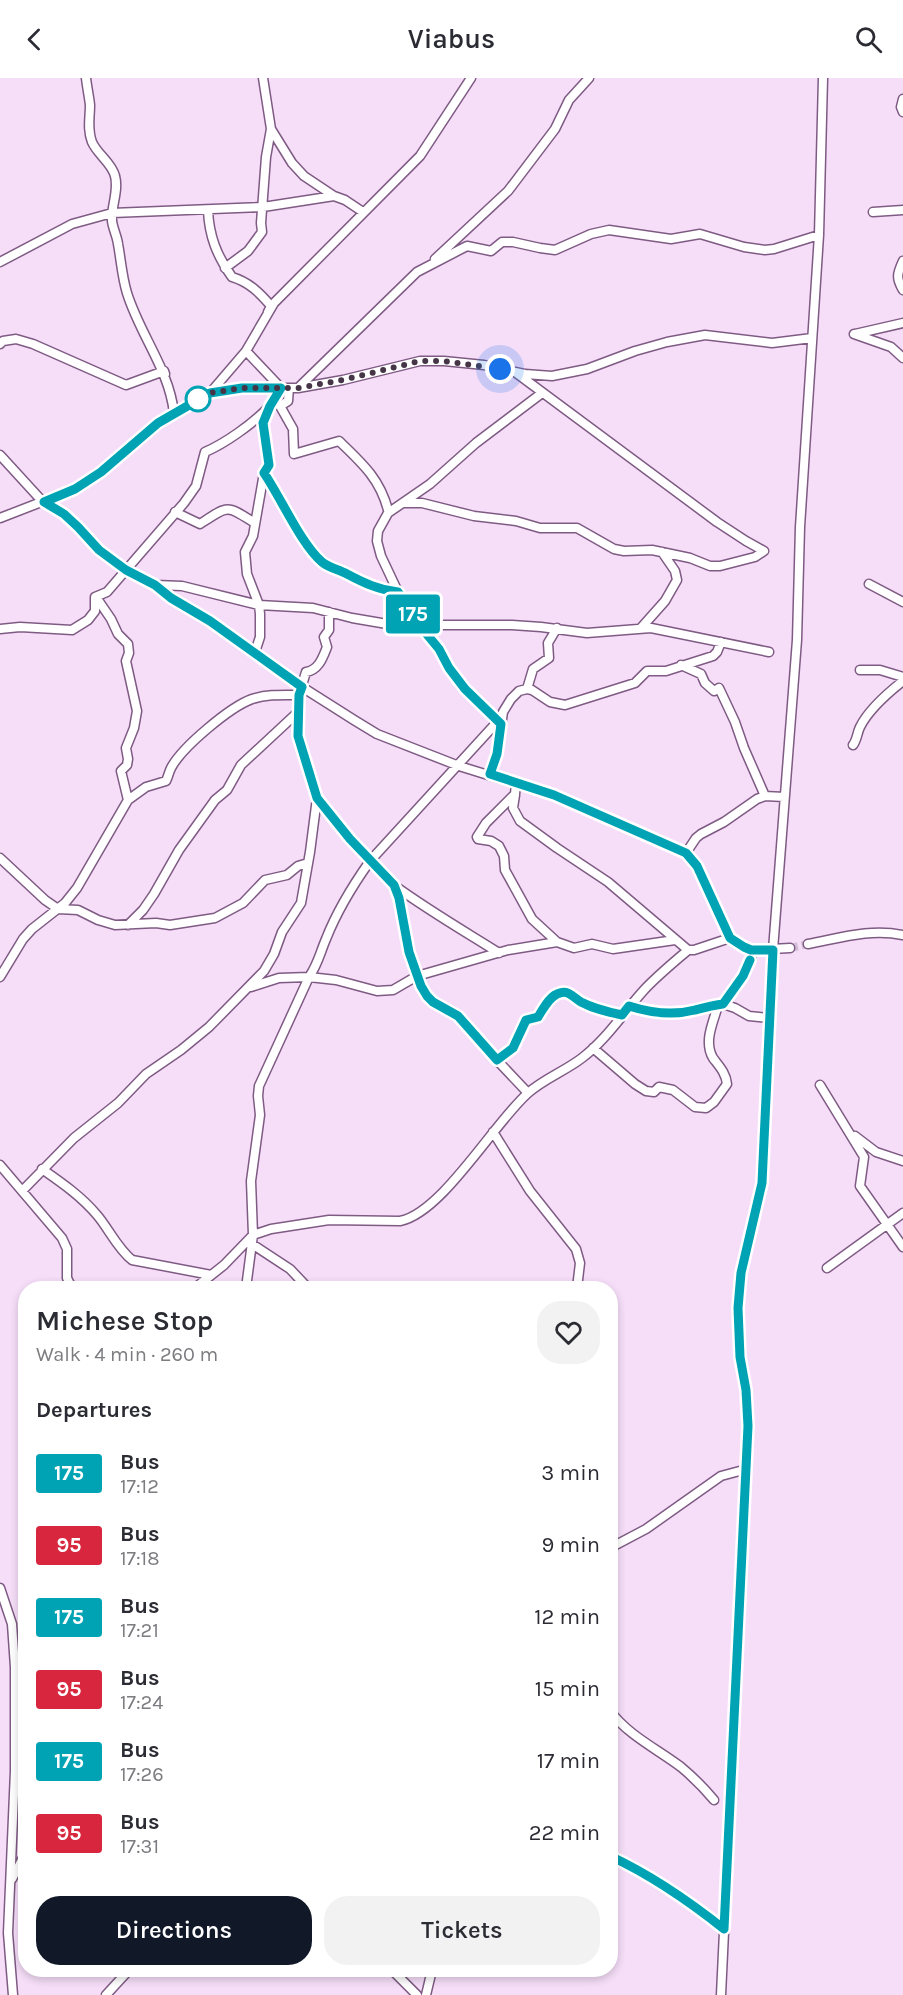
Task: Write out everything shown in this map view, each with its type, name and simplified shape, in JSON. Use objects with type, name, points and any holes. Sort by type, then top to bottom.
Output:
[{"type":"street","points":[[86,78],[90,106],[89,129],[93,144],[116,177],[117,187],[112,224],[126,290],[164,371],[174,413]]},
{"type":"street","points":[[225,268],[248,251],[257,242],[262,232],[266,158],[271,129],[263,78]]},
{"type":"street","points":[[210,393],[246,351],[274,303],[363,212],[393,186],[420,156],[471,78]]},
{"type":"street","points":[[426,268],[508,191],[555,129],[569,100],[589,78]]},
{"type":"street","points":[[721,1995],[747,1469],[746,1390],[740,1357],[738,1308],[741,1273],[762,1183],[773,950],[797,640],[800,527],[819,236],[823,78]]},
{"type":"street","points":[[903,99],[901,107],[903,112]]},
{"type":"street","points":[[271,129],[292,163],[304,176],[363,212]]},
{"type":"street","points":[[0,262],[72,224],[112,213],[263,207],[334,196]]},
{"type":"street","points":[[208,210],[210,234],[218,256],[232,277],[245,281],[271,306],[266,318]]},
{"type":"street","points":[[873,212],[903,210]]},
{"type":"street","points":[[95,597],[107,592],[196,486],[205,452],[221,446],[289,388],[314,374],[417,272],[467,246],[491,250],[502,242],[513,242],[555,250],[591,234],[609,230],[671,239],[700,234],[744,247],[765,250],[819,236]]},
{"type":"street","points":[[903,261],[897,274],[897,280],[903,290]]},
{"type":"street","points":[[903,323],[854,334],[891,347],[903,358]]},
{"type":"street","points":[[0,518],[75,489],[101,472],[147,431],[210,393],[242,388],[289,388],[343,380],[420,361],[483,365],[515,372],[552,376],[587,369],[667,342],[705,335],[772,343],[812,338]]},
{"type":"street","points":[[0,344],[3,341],[16,339],[33,344],[126,385],[164,371]]},
{"type":"street","points":[[246,351],[289,388]]},
{"type":"street","points":[[405,503],[422,503],[474,516],[516,521],[540,528],[576,528],[614,549],[652,550],[715,566],[755,557],[764,551],[717,522],[515,372]]},
{"type":"street","points":[[289,388],[288,401],[280,406],[293,429],[294,454],[339,441],[373,475],[383,492],[388,510]]},
{"type":"street","points":[[499,722],[465,689],[449,668],[439,649],[420,626],[398,592],[381,556],[377,537],[380,526],[388,513],[444,473],[476,443],[542,393]]},
{"type":"street","points":[[255,652],[260,638],[259,605],[247,574],[245,552],[253,536],[264,473],[269,465],[263,423],[270,406]]},
{"type":"street","points":[[0,455],[44,502],[64,514],[99,550],[126,570],[155,585],[171,598],[255,652],[300,691],[377,734],[459,766],[554,795],[686,853],[697,866],[730,938],[754,950],[790,948]]},
{"type":"street","points":[[264,473],[314,554],[323,563],[364,584],[385,591],[398,592]]},
{"type":"street","points":[[175,512],[200,524],[223,509],[232,510],[255,523]]},
{"type":"street","points":[[641,628],[665,601],[677,580],[675,571],[662,552]]},
{"type":"street","points":[[869,584],[903,602]]},
{"type":"street","points":[[155,585],[182,586],[259,605],[304,606],[393,625],[478,624],[557,628],[600,633],[641,628],[662,630],[769,652]]},
{"type":"street","points":[[0,629],[20,627],[72,630],[88,620],[95,611],[95,597]]},
{"type":"street","points":[[95,597],[111,619],[118,634],[128,644],[129,653],[126,661],[137,711],[134,728],[126,748],[128,759],[121,771],[128,800]]},
{"type":"street","points":[[329,612],[329,630],[324,637],[327,646],[321,662],[312,671],[306,672],[297,713],[298,736],[317,798],[370,861],[394,885],[423,907],[448,920],[499,953]]},
{"type":"street","points":[[527,689],[533,669],[549,658],[548,643],[557,628]]},
{"type":"street","points":[[490,774],[497,754],[499,722],[511,699],[519,691],[527,689],[550,702],[565,705],[635,683],[647,671],[666,671],[713,656],[721,642]]},
{"type":"street","points":[[681,665],[701,674],[714,691],[719,688],[765,796]]},
{"type":"street","points":[[853,745],[860,726],[903,679],[888,671],[860,669]]},
{"type":"street","points":[[0,977],[23,939],[65,903],[77,888],[128,800],[146,788],[166,781],[170,770],[181,756],[213,724],[231,710],[252,699],[300,691]]},
{"type":"street","points":[[128,925],[143,910],[179,850],[215,800],[227,790],[241,765],[297,713]]},
{"type":"street","points":[[247,1281],[253,1239],[251,1181],[260,1115],[259,1086],[309,977],[317,965],[326,939],[343,905],[370,861],[432,791],[459,766],[499,722]]},
{"type":"street","points":[[516,784],[513,808],[520,821],[608,882],[688,950],[730,938]]},
{"type":"street","points":[[515,794],[486,823],[477,837],[500,846],[504,856],[505,870],[532,919],[557,942],[574,948],[592,944],[613,949],[675,940]]},
{"type":"street","points":[[686,853],[701,834],[724,822],[757,799],[765,796],[784,797]]},
{"type":"street","points":[[22,1191],[74,1138],[118,1103],[146,1074],[196,1039],[264,971],[274,954],[282,932],[301,903],[309,863],[317,798]]},
{"type":"street","points":[[0,858],[45,900],[58,909],[78,910],[106,924],[128,925],[178,924],[215,918],[243,903],[266,880],[287,875],[298,866],[309,863]]},
{"type":"street","points":[[394,885],[399,898],[409,952],[427,996],[458,1016],[528,1093]]},
{"type":"street","points":[[808,944],[883,931],[903,936]]},
{"type":"street","points":[[250,987],[279,978],[309,977],[336,980],[377,991],[393,990],[417,976],[499,953],[557,942]]},
{"type":"street","points":[[204,1281],[253,1239],[271,1229],[329,1220],[400,1221],[408,1219],[432,1202],[528,1093],[582,1059],[646,988],[688,950]]},
{"type":"street","points":[[593,1048],[640,1088],[654,1092],[659,1086],[673,1090],[695,1107],[706,1108],[714,1102],[727,1084],[725,1075],[710,1050],[710,1033],[721,1004],[743,976],[754,950]]},
{"type":"street","points":[[497,1060],[513,1048],[526,1020],[538,1017],[550,1000],[560,993],[569,993],[578,1001],[594,1008],[622,1015]]},
{"type":"street","points":[[629,1006],[646,1011],[676,1013],[721,1004],[735,1008],[749,1016],[770,1018]]},
{"type":"street","points":[[820,1085],[864,1157],[860,1186],[903,1247]]},
{"type":"street","points":[[847,1127],[876,1152],[903,1161]]},
{"type":"street","points":[[493,1132],[530,1191],[576,1249],[580,1263],[577,1281]]},
{"type":"street","points":[[0,1165],[62,1238],[67,1249],[69,1281]]},
{"type":"street","points":[[42,1169],[82,1199],[114,1236],[121,1251],[132,1260],[211,1275]]},
{"type":"street","points":[[827,1268],[903,1212]]},
{"type":"street","points":[[253,1239],[301,1281]]},
{"type":"street","points":[[618,1544],[646,1529],[721,1476],[747,1469]]},
{"type":"street","points":[[0,1588],[12,1624],[15,1667],[15,1771],[8,1933],[13,1995]]},
{"type":"street","points":[[618,1721],[681,1767],[714,1800]]},
{"type":"street","points":[[618,1860],[691,1904],[724,1929]]},
{"type":"street","points":[[10,1882],[18,1867]]},
{"type":"street","points":[[0,1908],[9,1898]]},
{"type":"street","points":[[106,1995],[123,1977]]},
{"type":"street","points":[[399,1977],[417,1995]]},
{"type":"street","points":[[426,1995],[430,1977]]},
{"type":"tunnel","points":[[790,948],[808,944]]},
{"type":"bus line","name":"175","points":[[618,1860],[691,1904],[724,1929],[748,1426],[746,1390],[738,1334],[738,1308],[741,1273],[762,1183],[773,950],[751,950],[730,938],[697,866],[686,853],[554,795],[490,774],[497,754],[501,724],[465,689],[398,592],[385,591],[364,584],[346,573],[331,568],[314,554],[264,473],[269,465],[263,423],[281,388],[242,388],[210,393],[158,423],[101,472],[75,489],[44,502],[64,514],[99,550],[126,570],[155,585],[171,598],[210,621],[302,687],[297,713],[298,736],[317,798],[350,839],[394,885],[399,898],[409,952],[427,996],[458,1016],[497,1060],[513,1048],[526,1020],[538,1017],[545,1005],[560,993],[569,993],[578,1001],[594,1008],[622,1015],[629,1006],[658,1013],[695,1010],[723,1004],[743,976],[750,960]]},
{"type":"route","points":[[198,399],[196,401],[210,393],[242,388],[298,388],[343,380],[420,361],[444,361],[500,369]]}]
